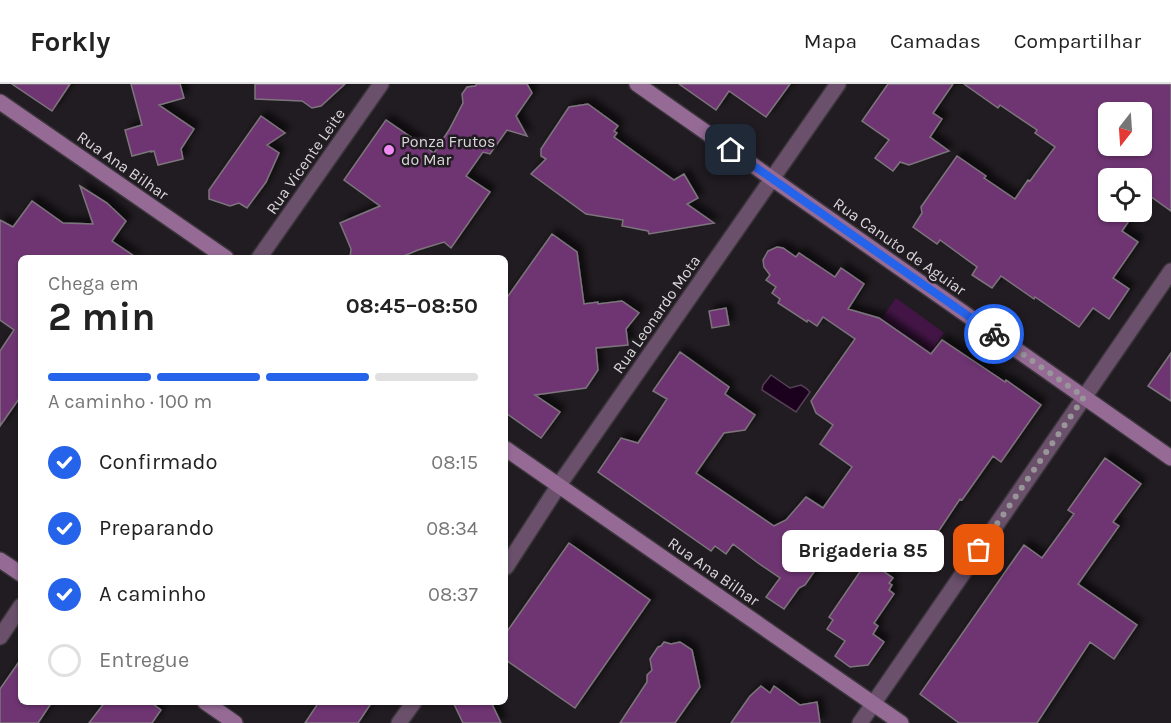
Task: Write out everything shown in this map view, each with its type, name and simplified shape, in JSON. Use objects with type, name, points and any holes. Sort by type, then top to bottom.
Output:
[{"type":"street","name":"Rua Vicente Leite","points":[[261,255],[381,84]]},
{"type":"street","name":"Rua Canuto de Aguiar","points":[[637,84],[1171,458]]},
{"type":"street","name":"Rua Leonardo Mota","points":[[508,564],[559,485],[838,84]]},
{"type":"street","name":"Rua Ana Bilhar","points":[[0,102],[222,255]]},
{"type":"street","points":[[860,723],[1171,271]]},
{"type":"street","name":"Rua Ana Bilhar","points":[[508,450],[901,723]]},
{"type":"street","points":[[0,560],[18,572]]},
{"type":"street","points":[[0,637],[18,610]]},
{"type":"street","points":[[208,705],[235,723]]},
{"type":"street","points":[[399,723],[412,705]]},
{"type":"shaded area","points":[[896,298],[944,333],[930,353],[882,318]]},
{"type":"shaded area","points":[[771,375],[790,388],[801,385],[810,392],[796,412],[762,390]]},
{"type":"building","points":[[12,84],[70,84],[52,111]]},
{"type":"building","points":[[131,84],[180,84],[184,98],[159,105],[194,129],[181,149],[183,159],[158,165],[154,151],[132,156],[125,130],[142,125]]},
{"type":"building","points":[[255,84],[345,84],[321,106],[312,108],[302,101],[255,99]]},
{"type":"building","points":[[477,84],[527,84],[532,93],[516,116],[527,136],[507,130],[490,154],[483,152],[466,176],[490,192],[451,248],[444,242],[406,255],[350,255],[351,249],[340,223],[380,206],[344,180],[386,120],[434,153],[463,103],[462,94],[467,87]]},
{"type":"building","points":[[679,84],[790,84],[766,117],[729,91],[716,110]]},
{"type":"building","points":[[888,84],[953,84],[933,113],[942,119],[930,137],[949,151],[909,165],[900,162],[893,171],[875,158],[889,140],[862,121]]},
{"type":"building","points":[[964,84],[1171,84],[1171,211],[1152,198],[1152,168],[1098,168],[1098,222],[1128,222],[1122,231],[1138,242],[1113,278],[1129,289],[1109,319],[1093,308],[1079,327],[1001,276],[992,288],[972,275],[977,267],[940,240],[937,244],[913,227],[922,213],[921,207],[957,156],[1015,199],[1055,147],[1035,133],[1037,130],[1000,105],[998,108]]},
{"type":"building","points":[[588,104],[618,126],[614,131],[617,133],[614,137],[674,180],[684,174],[698,198],[687,204],[714,223],[649,234],[648,231],[622,226],[623,220],[586,214],[531,174],[546,159],[541,156],[541,149],[569,107]]},
{"type":"building","points":[[261,116],[285,133],[267,145],[279,153],[266,182],[247,208],[239,203],[230,206],[209,199],[209,190]]},
{"type":"building","points":[[80,186],[107,203],[126,221],[112,241],[133,255],[18,255],[18,400],[0,426],[0,351],[14,330],[0,320],[0,220],[13,227],[32,201],[63,223],[93,224]]},
{"type":"building","points":[[552,234],[577,252],[584,304],[622,301],[639,313],[626,329],[628,345],[596,348],[598,370],[586,388],[535,395],[560,412],[541,438],[508,414],[508,296]]},
{"type":"building","points":[[777,247],[783,248],[796,257],[799,253],[835,277],[841,268],[864,284],[848,309],[879,318],[931,354],[942,340],[1041,405],[1001,462],[993,456],[962,500],[960,499],[924,556],[914,549],[907,554],[873,564],[893,578],[889,583],[892,585],[889,590],[894,594],[874,623],[878,626],[873,634],[884,642],[868,665],[850,667],[835,656],[845,641],[827,629],[833,620],[829,617],[864,566],[832,546],[805,585],[799,588],[784,609],[766,597],[780,578],[733,544],[726,554],[715,546],[711,551],[598,472],[621,438],[638,443],[667,399],[653,391],[680,352],[729,387],[725,394],[755,415],[745,430],[724,433],[696,473],[774,526],[786,520],[806,497],[823,508],[852,467],[820,444],[833,425],[816,413],[811,401],[855,339],[823,317],[817,326],[778,303],[780,299],[772,293],[776,287],[766,280],[770,275],[764,267],[763,260],[768,251]]},
{"type":"building","points":[[726,308],[729,325],[712,328],[709,311]]},
{"type":"building","points":[[1171,353],[1171,401],[1148,386]]},
{"type":"building","points":[[1105,458],[1141,484],[1113,522],[1119,526],[1078,584],[1137,625],[1114,659],[1090,642],[1037,723],[959,723],[920,694],[1024,545],[1042,558],[1074,514],[1068,510]]},
{"type":"building","points":[[569,543],[650,600],[575,708],[508,661],[508,630]]},
{"type":"building","points":[[664,642],[671,644],[680,642],[692,650],[700,687],[675,723],[620,723],[647,682],[647,675],[652,670],[650,659]]},
{"type":"building","points":[[18,663],[18,705],[50,705],[38,723],[0,723],[0,689]]},
{"type":"building","points":[[761,686],[770,693],[774,686],[800,705],[817,702],[820,723],[731,723],[750,696]]},
{"type":"building","points":[[103,705],[154,705],[161,710],[152,723],[89,723]]},
{"type":"building","points":[[317,705],[370,705],[358,723],[305,723]]},
{"type":"building","points":[[454,705],[492,705],[501,723],[463,723]]},
{"type":"way so far","points":[[979,550],[1084,397],[994,334]]},
{"type":"place","name":"Ponza Frutos do Mar","points":[[389,150]]},
{"type":"place","name":"Brigaderia 85","points":[[979,550]]},
{"type":"route","points":[[731,150],[994,334]]}]
